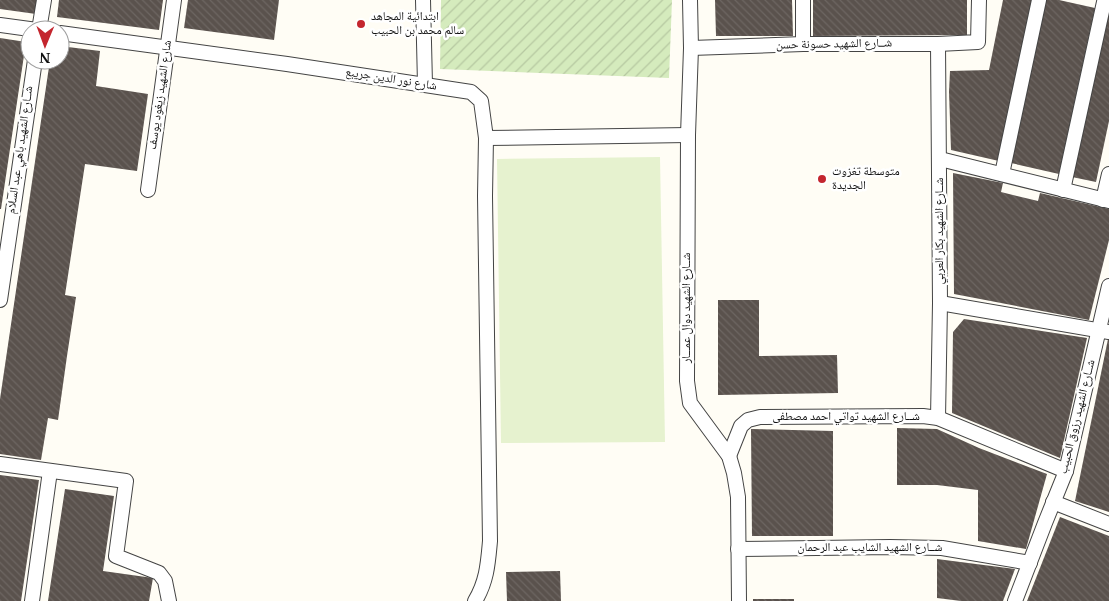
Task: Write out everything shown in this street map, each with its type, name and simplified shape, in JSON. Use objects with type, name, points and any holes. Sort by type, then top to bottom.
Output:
[{"type":"street","points":[[40,20],[44,0]]},
{"type":"street","name":"شارع الشهيد زيغود يوسف","points":[[148,190],[174,0]]},
{"type":"street","points":[[424,0],[425,84]]},
{"type":"street","name":"شــارع الشهيد دوال عمـــار","points":[[690,0],[687,381],[690,404],[729,456],[734,473],[738,496],[739,601]]},
{"type":"street","points":[[803,0],[803,44]]},
{"type":"street","name":"شــارع الشهيد حسونة حسن","points":[[690,48],[803,44],[938,44],[978,42],[979,0]]},
{"type":"street","points":[[1002,174],[1039,0]]},
{"type":"street","points":[[1063,190],[1103,2]]},
{"type":"street","points":[[0,25],[20,28]]},
{"type":"street","name":"شارع نور الدين جريبع","points":[[70,34],[471,92],[481,101],[486,138]]},
{"type":"street","name":"شــارع الشهيد بكار العربي","points":[[938,44],[940,159],[938,418]]},
{"type":"street","name":"شــارع الشهيد باهي عبد السلام","points":[[0,300],[4,246],[33,70]]},
{"type":"street","points":[[475,601],[483,586],[487,570],[490,541],[486,138],[688,135]]},
{"type":"street","points":[[940,159],[1106,200],[1109,174]]},
{"type":"street","name":"شــارع الشهيد رزوق الحبيب","points":[[1015,601],[1066,471],[1104,331],[1109,286]]},
{"type":"street","points":[[940,303],[1104,331]]},
{"type":"street","name":"شــارع الشهيد تواتي احمد مصطفى","points":[[729,456],[741,426],[748,420],[760,417],[923,416],[938,418],[1066,471]]},
{"type":"street","points":[[0,464],[126,481],[116,556],[159,573],[164,581],[169,601]]},
{"type":"street","points":[[32,601],[50,471]]},
{"type":"street","points":[[1054,502],[1109,524]]},
{"type":"street","name":"شــارع الشهيد الشايب عبد الرحمان","points":[[738,548],[942,548],[1030,563]]},
{"type":"green space","points":[[441,0],[672,0],[669,78],[440,69]]},
{"type":"green space","points":[[660,157],[665,442],[501,443],[497,159]]},
{"type":"building","points":[[0,0],[37,0],[36,14],[0,9]]},
{"type":"building","points":[[59,0],[163,0],[159,30],[57,17]]},
{"type":"building","points":[[188,0],[279,0],[274,40],[184,28]]},
{"type":"building","points":[[715,0],[792,0],[793,36],[716,36]]},
{"type":"building","points":[[813,0],[967,0],[967,35],[813,36]]},
{"type":"building","points":[[1003,0],[1033,0],[999,161],[951,150],[949,92],[950,71],[989,70]]},
{"type":"building","points":[[1046,0],[1059,0],[1095,8],[1059,174],[1011,163]]},
{"type":"building","points":[[1109,8],[1109,121],[1096,182],[1072,177]]},
{"type":"building","points":[[0,38],[20,41],[20,70],[22,70],[0,209]]},
{"type":"building","points":[[70,47],[100,51],[96,86],[148,94],[137,171],[85,164],[65,295],[76,297],[58,420],[48,418],[41,460],[0,454],[0,399],[49,70],[70,70]]},
{"type":"building","points":[[953,173],[1003,183],[1001,192],[1038,201],[1040,193],[1109,209],[1109,240],[1089,320],[954,294]]},
{"type":"building","points":[[718,300],[759,300],[759,356],[837,355],[838,393],[718,395]]},
{"type":"building","points":[[964,319],[1087,338],[1060,458],[952,413],[953,332]]},
{"type":"building","points":[[1109,339],[1109,512],[1075,501]]},
{"type":"building","points":[[897,428],[937,429],[979,448],[1047,474],[1026,549],[978,541],[978,490],[937,485],[897,485]]},
{"type":"building","points":[[751,429],[833,431],[833,536],[752,536]]},
{"type":"building","points":[[0,475],[39,480],[21,601],[0,601]]},
{"type":"building","points":[[65,489],[114,496],[103,571],[153,578],[149,601],[48,601]]},
{"type":"building","points":[[1060,517],[1109,536],[1109,601],[1027,601]]},
{"type":"building","points":[[937,559],[1015,569],[1003,601],[961,601],[937,598]]},
{"type":"building","points":[[560,571],[561,601],[507,601],[506,572]]},
{"type":"building","points":[[753,599],[794,599],[794,601],[753,601]]},
{"type":"place","name":"ابتدائية المجاهد سالم محمد بن الحبيب","points":[[361,24]]},
{"type":"place","name":"متوسطة تغزوت الجديدة","points":[[822,179]]}]
